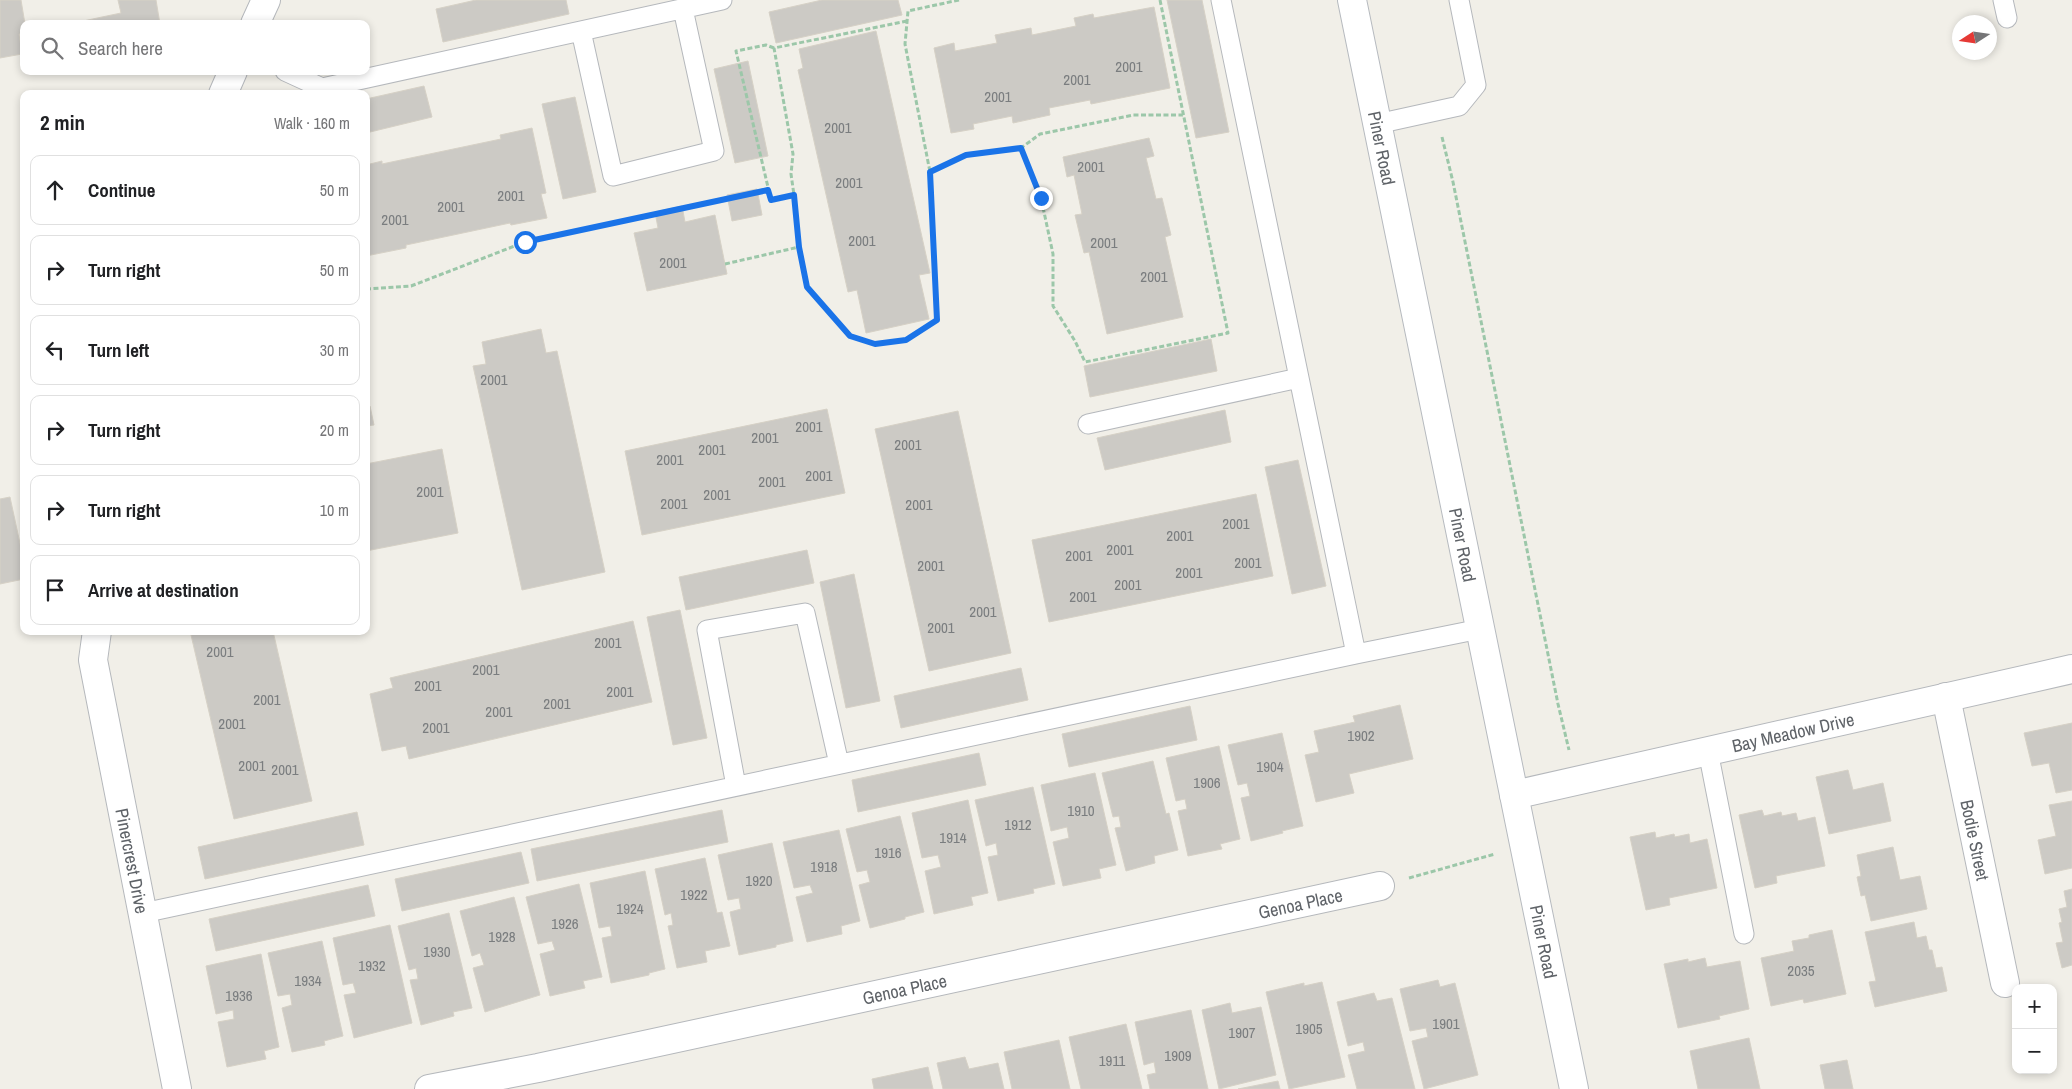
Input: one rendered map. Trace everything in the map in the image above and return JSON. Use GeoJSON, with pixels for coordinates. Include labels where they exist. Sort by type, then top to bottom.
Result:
{"type":"FeatureCollection","features":[{"type":"Feature","properties":{"kind":"street"},"geometry":{"type":"LineString","coordinates":[[257,20],[266,0]]}},
{"type":"Feature","properties":{"kind":"street","name":"Piner Road"},"geometry":{"type":"LineString","coordinates":[[1352,0],[1574,1089]]}},
{"type":"Feature","properties":{"kind":"street"},"geometry":{"type":"LineString","coordinates":[[225,90],[231,75]]}},
{"type":"Feature","properties":{"kind":"street","name":"Pinercrest Drive"},"geometry":{"type":"LineString","coordinates":[[96,635],[93,660],[177,1089]]}},
{"type":"Feature","properties":{"kind":"street","name":"Bay Meadow Drive"},"geometry":{"type":"LineString","coordinates":[[1514,795],[2072,669]]}},
{"type":"Feature","properties":{"kind":"street","name":"Bodie Street"},"geometry":{"type":"LineString","coordinates":[[1946,697],[2005,983]]}},
{"type":"Feature","properties":{"kind":"street","name":"Genoa Place"},"geometry":{"type":"LineString","coordinates":[[429,1089],[540,1079],[1380,886]]}},
{"type":"Feature","properties":{"kind":"lane"},"geometry":{"type":"LineString","coordinates":[[294,75],[322,88],[722,0]]}},
{"type":"Feature","properties":{"kind":"lane"},"geometry":{"type":"LineString","coordinates":[[1221,0],[1356,654]]}},
{"type":"Feature","properties":{"kind":"lane"},"geometry":{"type":"LineString","coordinates":[[1377,124],[1459,106],[1476,85],[1459,0]]}},
{"type":"Feature","properties":{"kind":"lane"},"geometry":{"type":"LineString","coordinates":[[581,31],[613,176],[714,151],[683,8]]}},
{"type":"Feature","properties":{"kind":"lane"},"geometry":{"type":"LineString","coordinates":[[1088,424],[1299,378]]}},
{"type":"Feature","properties":{"kind":"lane"},"geometry":{"type":"LineString","coordinates":[[736,786],[707,630],[805,613],[839,764]]}},
{"type":"Feature","properties":{"kind":"lane"},"geometry":{"type":"LineString","coordinates":[[143,913],[1480,629]]}},
{"type":"Feature","properties":{"kind":"lane"},"geometry":{"type":"LineString","coordinates":[[1708,751],[1744,934]]}},
{"type":"Feature","properties":{"kind":"path"},"geometry":{"type":"LineString","coordinates":[[774,48],[793,154],[791,174],[799,247],[807,287],[850,336],[875,344],[906,340],[937,320],[930,172],[905,44],[908,11],[959,0]]}},
{"type":"Feature","properties":{"kind":"path"},"geometry":{"type":"LineString","coordinates":[[1021,148],[1041,198],[1051,244],[1053,254],[1053,306],[1076,341],[1085,362],[1228,333],[1160,0]]}},
{"type":"Feature","properties":{"kind":"path"},"geometry":{"type":"LineString","coordinates":[[794,195],[771,200],[736,51],[766,45],[774,48],[907,21]]}},
{"type":"Feature","properties":{"kind":"path"},"geometry":{"type":"LineString","coordinates":[[1438,110],[1440,133],[1453,182],[1569,751]]}},
{"type":"Feature","properties":{"kind":"path"},"geometry":{"type":"LineString","coordinates":[[930,172],[966,155],[1021,148],[1040,134],[1133,115],[1183,115]]}},
{"type":"Feature","properties":{"kind":"path"},"geometry":{"type":"LineString","coordinates":[[370,289],[411,286],[525,242],[768,190]]}},
{"type":"Feature","properties":{"kind":"path"},"geometry":{"type":"LineString","coordinates":[[725,264],[799,247]]}},
{"type":"Feature","properties":{"kind":"path"},"geometry":{"type":"LineString","coordinates":[[1380,886],[1524,846]]}},
{"type":"Feature","properties":{"kind":"building"},"geometry":{"type":"Polygon","coordinates":[[[0,0],[21,0],[24,20],[20,20],[20,54],[0,58],[0,0]]]}},
{"type":"Feature","properties":{"kind":"building"},"geometry":{"type":"Polygon","coordinates":[[[118,0],[156,0],[159,20],[88,20],[121,13],[118,0]]]}},
{"type":"Feature","properties":{"kind":"building"},"geometry":{"type":"Polygon","coordinates":[[[476,0],[566,0],[569,14],[443,42],[436,9],[476,0]]]}},
{"type":"Feature","properties":{"kind":"building"},"geometry":{"type":"Polygon","coordinates":[[[822,0],[898,0],[902,15],[776,43],[769,12],[822,0]]]}},
{"type":"Feature","properties":{"kind":"building"},"geometry":{"type":"Polygon","coordinates":[[[1167,0],[1202,0],[1229,132],[1196,138],[1167,0]]]}},
{"type":"Feature","properties":{"kind":"building"},"geometry":{"type":"Polygon","coordinates":[[[1154,7],[1170,88],[1091,104],[1090,100],[1049,108],[1050,115],[1013,123],[1012,116],[973,124],[974,129],[951,133],[934,48],[954,43],[955,51],[997,43],[995,35],[1031,28],[1032,35],[1076,26],[1074,18],[1093,14],[1094,18],[1154,7]]]}},
{"type":"Feature","properties":{"kind":"building"},"geometry":{"type":"Polygon","coordinates":[[[876,31],[930,273],[919,275],[929,319],[866,333],[857,290],[848,292],[798,70],[803,68],[799,49],[876,31]]]}},
{"type":"Feature","properties":{"kind":"building"},"geometry":{"type":"Polygon","coordinates":[[[748,61],[768,156],[735,163],[714,69],[748,61]]]}},
{"type":"Feature","properties":{"kind":"building"},"geometry":{"type":"Polygon","coordinates":[[[424,86],[432,117],[370,132],[370,98],[424,86]]]}},
{"type":"Feature","properties":{"kind":"building"},"geometry":{"type":"Polygon","coordinates":[[[575,97],[596,192],[563,199],[542,104],[575,97]]]}},
{"type":"Feature","properties":{"kind":"building"},"geometry":{"type":"Polygon","coordinates":[[[532,128],[546,193],[541,194],[547,218],[511,225],[510,223],[406,245],[406,248],[370,255],[370,164],[382,161],[382,164],[501,139],[500,135],[532,128]]]}},
{"type":"Feature","properties":{"kind":"building"},"geometry":{"type":"Polygon","coordinates":[[[1149,138],[1154,156],[1146,158],[1156,199],[1162,198],[1171,235],[1165,237],[1183,317],[1107,334],[1089,252],[1084,253],[1075,215],[1082,214],[1074,175],[1067,177],[1063,157],[1149,138]]]}},
{"type":"Feature","properties":{"kind":"building"},"geometry":{"type":"Polygon","coordinates":[[[757,189],[762,215],[732,221],[727,195],[757,189]]]}},
{"type":"Feature","properties":{"kind":"building"},"geometry":{"type":"Polygon","coordinates":[[[682,206],[685,222],[715,215],[727,274],[647,291],[634,233],[658,228],[655,212],[682,206]]]}},
{"type":"Feature","properties":{"kind":"building"},"geometry":{"type":"Polygon","coordinates":[[[541,329],[546,353],[557,351],[605,572],[522,590],[473,366],[486,364],[482,342],[541,329]]]}},
{"type":"Feature","properties":{"kind":"building"},"geometry":{"type":"Polygon","coordinates":[[[1211,339],[1217,371],[1090,397],[1084,366],[1211,339]]]}},
{"type":"Feature","properties":{"kind":"building"},"geometry":{"type":"Polygon","coordinates":[[[370,406],[374,425],[370,426],[370,406]]]}},
{"type":"Feature","properties":{"kind":"building"},"geometry":{"type":"Polygon","coordinates":[[[827,409],[845,493],[642,535],[625,451],[827,409]]]}},
{"type":"Feature","properties":{"kind":"building"},"geometry":{"type":"Polygon","coordinates":[[[1225,410],[1231,442],[1105,470],[1097,438],[1225,410]]]}},
{"type":"Feature","properties":{"kind":"building"},"geometry":{"type":"Polygon","coordinates":[[[958,411],[1011,653],[929,671],[875,429],[958,411]]]}},
{"type":"Feature","properties":{"kind":"building"},"geometry":{"type":"Polygon","coordinates":[[[442,449],[458,533],[370,550],[370,463],[442,449]]]}},
{"type":"Feature","properties":{"kind":"building"},"geometry":{"type":"Polygon","coordinates":[[[1298,460],[1326,586],[1292,594],[1265,467],[1298,460]]]}},
{"type":"Feature","properties":{"kind":"building"},"geometry":{"type":"Polygon","coordinates":[[[1256,494],[1273,576],[1049,622],[1032,540],[1256,494]]]}},
{"type":"Feature","properties":{"kind":"building"},"geometry":{"type":"Polygon","coordinates":[[[10,497],[20,543],[20,580],[0,584],[0,499],[10,497]]]}},
{"type":"Feature","properties":{"kind":"building"},"geometry":{"type":"Polygon","coordinates":[[[807,550],[814,583],[686,610],[679,577],[807,550]]]}},
{"type":"Feature","properties":{"kind":"building"},"geometry":{"type":"Polygon","coordinates":[[[854,574],[880,701],[846,708],[820,582],[854,574]]]}},
{"type":"Feature","properties":{"kind":"building"},"geometry":{"type":"Polygon","coordinates":[[[680,610],[707,738],[673,745],[647,617],[680,610]]]}},
{"type":"Feature","properties":{"kind":"building"},"geometry":{"type":"Polygon","coordinates":[[[633,621],[652,702],[409,759],[406,746],[382,751],[370,694],[393,688],[390,678],[633,621]]]}},
{"type":"Feature","properties":{"kind":"building"},"geometry":{"type":"Polygon","coordinates":[[[191,635],[274,635],[312,801],[234,819],[191,635]]]}},
{"type":"Feature","properties":{"kind":"building"},"geometry":{"type":"Polygon","coordinates":[[[1021,668],[1028,700],[901,728],[894,696],[1021,668]]]}},
{"type":"Feature","properties":{"kind":"building"},"geometry":{"type":"Polygon","coordinates":[[[1400,705],[1413,759],[1349,774],[1354,793],[1316,802],[1305,755],[1319,752],[1314,731],[1355,722],[1353,716],[1400,705]]]}},
{"type":"Feature","properties":{"kind":"building"},"geometry":{"type":"Polygon","coordinates":[[[1190,706],[1197,740],[1069,767],[1062,734],[1190,706]]]}},
{"type":"Feature","properties":{"kind":"building"},"geometry":{"type":"Polygon","coordinates":[[[2072,723],[2072,790],[2056,793],[2049,763],[2032,766],[2024,733],[2072,723]]]}},
{"type":"Feature","properties":{"kind":"building"},"geometry":{"type":"Polygon","coordinates":[[[1282,733],[1303,826],[1251,841],[1241,798],[1250,796],[1247,783],[1238,785],[1228,745],[1282,733]]]}},
{"type":"Feature","properties":{"kind":"building"},"geometry":{"type":"Polygon","coordinates":[[[1219,746],[1240,839],[1220,844],[1222,849],[1188,856],[1178,811],[1187,809],[1185,799],[1176,801],[1166,758],[1219,746]]]}},
{"type":"Feature","properties":{"kind":"building"},"geometry":{"type":"Polygon","coordinates":[[[979,753],[986,785],[858,812],[852,780],[979,753]]]}},
{"type":"Feature","properties":{"kind":"building"},"geometry":{"type":"Polygon","coordinates":[[[1153,761],[1166,814],[1169,813],[1178,850],[1154,856],[1155,863],[1126,871],[1115,828],[1121,827],[1119,816],[1113,817],[1102,773],[1153,761]]]}},
{"type":"Feature","properties":{"kind":"building"},"geometry":{"type":"Polygon","coordinates":[[[1848,770],[1853,790],[1883,783],[1891,821],[1829,834],[1816,777],[1848,770]]]}},
{"type":"Feature","properties":{"kind":"building"},"geometry":{"type":"Polygon","coordinates":[[[1095,773],[1116,865],[1099,869],[1101,878],[1063,886],[1053,842],[1069,838],[1067,827],[1051,831],[1041,785],[1095,773]]]}},
{"type":"Feature","properties":{"kind":"building"},"geometry":{"type":"Polygon","coordinates":[[[1033,787],[1055,884],[1033,889],[1034,893],[998,901],[988,857],[998,855],[996,843],[986,846],[975,800],[1033,787]]]}},
{"type":"Feature","properties":{"kind":"building"},"geometry":{"type":"Polygon","coordinates":[[[968,800],[988,893],[971,897],[973,905],[934,914],[925,871],[941,867],[938,855],[922,858],[912,813],[968,800]]]}},
{"type":"Feature","properties":{"kind":"building"},"geometry":{"type":"Polygon","coordinates":[[[2072,801],[2072,868],[2045,874],[2038,840],[2056,836],[2049,805],[2072,801]]]}},
{"type":"Feature","properties":{"kind":"building"},"geometry":{"type":"Polygon","coordinates":[[[722,810],[728,842],[537,881],[531,849],[722,810]]]}},
{"type":"Feature","properties":{"kind":"building"},"geometry":{"type":"Polygon","coordinates":[[[1762,810],[1764,816],[1781,812],[1782,816],[1796,813],[1798,821],[1815,817],[1825,866],[1776,876],[1777,883],[1755,888],[1739,815],[1762,810]]]}},
{"type":"Feature","properties":{"kind":"building"},"geometry":{"type":"Polygon","coordinates":[[[357,812],[364,845],[205,879],[198,847],[357,812]]]}},
{"type":"Feature","properties":{"kind":"building"},"geometry":{"type":"Polygon","coordinates":[[[900,816],[924,912],[870,928],[859,885],[870,882],[867,870],[857,872],[846,829],[900,816]]]}},
{"type":"Feature","properties":{"kind":"building"},"geometry":{"type":"Polygon","coordinates":[[[839,830],[860,921],[841,926],[842,934],[807,942],[796,897],[813,893],[810,885],[794,888],[783,842],[839,830]]]}},
{"type":"Feature","properties":{"kind":"building"},"geometry":{"type":"Polygon","coordinates":[[[1655,832],[1656,838],[1674,834],[1675,837],[1689,834],[1690,843],[1707,839],[1717,888],[1669,898],[1670,905],[1646,910],[1630,837],[1655,832]]]}},
{"type":"Feature","properties":{"kind":"building"},"geometry":{"type":"Polygon","coordinates":[[[772,843],[793,941],[776,945],[776,947],[739,955],[730,912],[741,909],[739,898],[728,900],[718,855],[772,843]]]}},
{"type":"Feature","properties":{"kind":"building"},"geometry":{"type":"Polygon","coordinates":[[[1893,847],[1900,880],[1920,876],[1927,909],[1871,921],[1865,895],[1861,896],[1857,877],[1861,876],[1857,855],[1893,847]]]}},
{"type":"Feature","properties":{"kind":"building"},"geometry":{"type":"Polygon","coordinates":[[[521,852],[529,883],[402,911],[395,879],[521,852]]]}},
{"type":"Feature","properties":{"kind":"building"},"geometry":{"type":"Polygon","coordinates":[[[705,858],[717,913],[722,912],[730,946],[705,951],[707,962],[677,968],[668,926],[673,925],[671,913],[665,915],[655,869],[705,858]]]}},
{"type":"Feature","properties":{"kind":"building"},"geometry":{"type":"Polygon","coordinates":[[[645,871],[665,969],[649,973],[649,975],[611,983],[602,938],[612,936],[610,926],[599,928],[590,883],[645,871]]]}},
{"type":"Feature","properties":{"kind":"building"},"geometry":{"type":"Polygon","coordinates":[[[579,884],[602,977],[583,981],[585,988],[550,996],[540,954],[555,950],[552,941],[538,944],[526,897],[579,884]]]}},
{"type":"Feature","properties":{"kind":"building"},"geometry":{"type":"Polygon","coordinates":[[[368,885],[375,916],[216,951],[209,919],[368,885]]]}},
{"type":"Feature","properties":{"kind":"building"},"geometry":{"type":"Polygon","coordinates":[[[2072,889],[2072,965],[2062,968],[2056,943],[2063,942],[2059,923],[2062,922],[2059,909],[2067,907],[2064,891],[2072,889]]]}},
{"type":"Feature","properties":{"kind":"building"},"geometry":{"type":"Polygon","coordinates":[[[514,897],[540,995],[485,1012],[473,968],[484,965],[480,953],[472,956],[460,911],[514,897]]]}},
{"type":"Feature","properties":{"kind":"building"},"geometry":{"type":"Polygon","coordinates":[[[449,913],[472,1008],[453,1012],[454,1016],[421,1025],[410,980],[418,979],[416,968],[409,970],[398,926],[449,913]]]}},
{"type":"Feature","properties":{"kind":"building"},"geometry":{"type":"Polygon","coordinates":[[[1914,922],[1917,938],[1926,936],[1929,950],[1932,950],[1936,968],[1942,967],[1947,991],[1875,1007],[1869,982],[1876,981],[1865,932],[1914,922]]]}},
{"type":"Feature","properties":{"kind":"building"},"geometry":{"type":"Polygon","coordinates":[[[390,925],[412,1023],[354,1038],[344,995],[356,993],[353,983],[343,985],[333,938],[390,925]]]}},
{"type":"Feature","properties":{"kind":"building"},"geometry":{"type":"Polygon","coordinates":[[[1832,930],[1846,994],[1804,1003],[1803,999],[1771,1006],[1761,958],[1794,951],[1792,941],[1809,938],[1809,935],[1832,930]]]}},
{"type":"Feature","properties":{"kind":"building"},"geometry":{"type":"Polygon","coordinates":[[[322,941],[343,1036],[324,1041],[325,1045],[292,1052],[282,1008],[292,1005],[290,994],[278,996],[268,953],[322,941]]]}},
{"type":"Feature","properties":{"kind":"building"},"geometry":{"type":"Polygon","coordinates":[[[261,954],[279,1047],[264,1051],[266,1059],[227,1067],[218,1022],[234,1019],[233,1010],[216,1014],[206,966],[261,954]]]}},
{"type":"Feature","properties":{"kind":"building"},"geometry":{"type":"Polygon","coordinates":[[[1705,958],[1707,967],[1740,961],[1749,1009],[1719,1016],[1720,1019],[1678,1028],[1664,964],[1705,958]]]}},
{"type":"Feature","properties":{"kind":"building"},"geometry":{"type":"Polygon","coordinates":[[[1438,980],[1440,987],[1455,983],[1478,1075],[1424,1089],[1412,1041],[1428,1037],[1426,1028],[1410,1031],[1400,989],[1438,980]]]}},
{"type":"Feature","properties":{"kind":"building"},"geometry":{"type":"Polygon","coordinates":[[[1322,982],[1345,1077],[1289,1089],[1266,992],[1304,983],[1304,986],[1322,982]]]}},
{"type":"Feature","properties":{"kind":"building"},"geometry":{"type":"Polygon","coordinates":[[[1374,993],[1377,1001],[1392,998],[1415,1089],[1357,1089],[1348,1055],[1365,1051],[1363,1042],[1348,1046],[1337,1002],[1374,993]]]}},
{"type":"Feature","properties":{"kind":"building"},"geometry":{"type":"Polygon","coordinates":[[[1230,1003],[1232,1013],[1261,1007],[1276,1075],[1219,1089],[1202,1010],[1230,1003]]]}},
{"type":"Feature","properties":{"kind":"building"},"geometry":{"type":"Polygon","coordinates":[[[1191,1010],[1208,1089],[1150,1089],[1147,1075],[1156,1073],[1154,1062],[1144,1065],[1135,1022],[1191,1010]]]}},
{"type":"Feature","properties":{"kind":"building"},"geometry":{"type":"Polygon","coordinates":[[[1126,1024],[1142,1089],[1081,1089],[1069,1037],[1126,1024]]]}},
{"type":"Feature","properties":{"kind":"building"},"geometry":{"type":"Polygon","coordinates":[[[1749,1038],[1760,1089],[1698,1089],[1690,1051],[1749,1038]]]}},
{"type":"Feature","properties":{"kind":"building"},"geometry":{"type":"Polygon","coordinates":[[[1059,1040],[1070,1089],[1012,1089],[1004,1052],[1059,1040]]]}},
{"type":"Feature","properties":{"kind":"building"},"geometry":{"type":"Polygon","coordinates":[[[965,1057],[969,1069],[998,1063],[1004,1089],[943,1089],[937,1063],[965,1057]]]}},
{"type":"Feature","properties":{"kind":"building"},"geometry":{"type":"Polygon","coordinates":[[[1847,1060],[1853,1089],[1825,1089],[1820,1065],[1847,1060]]]}},
{"type":"Feature","properties":{"kind":"building"},"geometry":{"type":"Polygon","coordinates":[[[928,1067],[933,1089],[874,1089],[872,1079],[928,1067]]]}},
{"type":"Feature","properties":{"kind":"building"},"geometry":{"type":"Polygon","coordinates":[[[1278,1081],[1280,1089],[1238,1089],[1278,1081]]]}},
{"type":"Feature","properties":{"kind":"route"},"geometry":{"type":"LineString","coordinates":[[525,242],[768,190],[771,200],[794,195],[799,247],[807,287],[850,336],[875,344],[906,340],[937,320],[932,252],[930,172],[966,155],[1021,148],[1041,198]]}}]}
